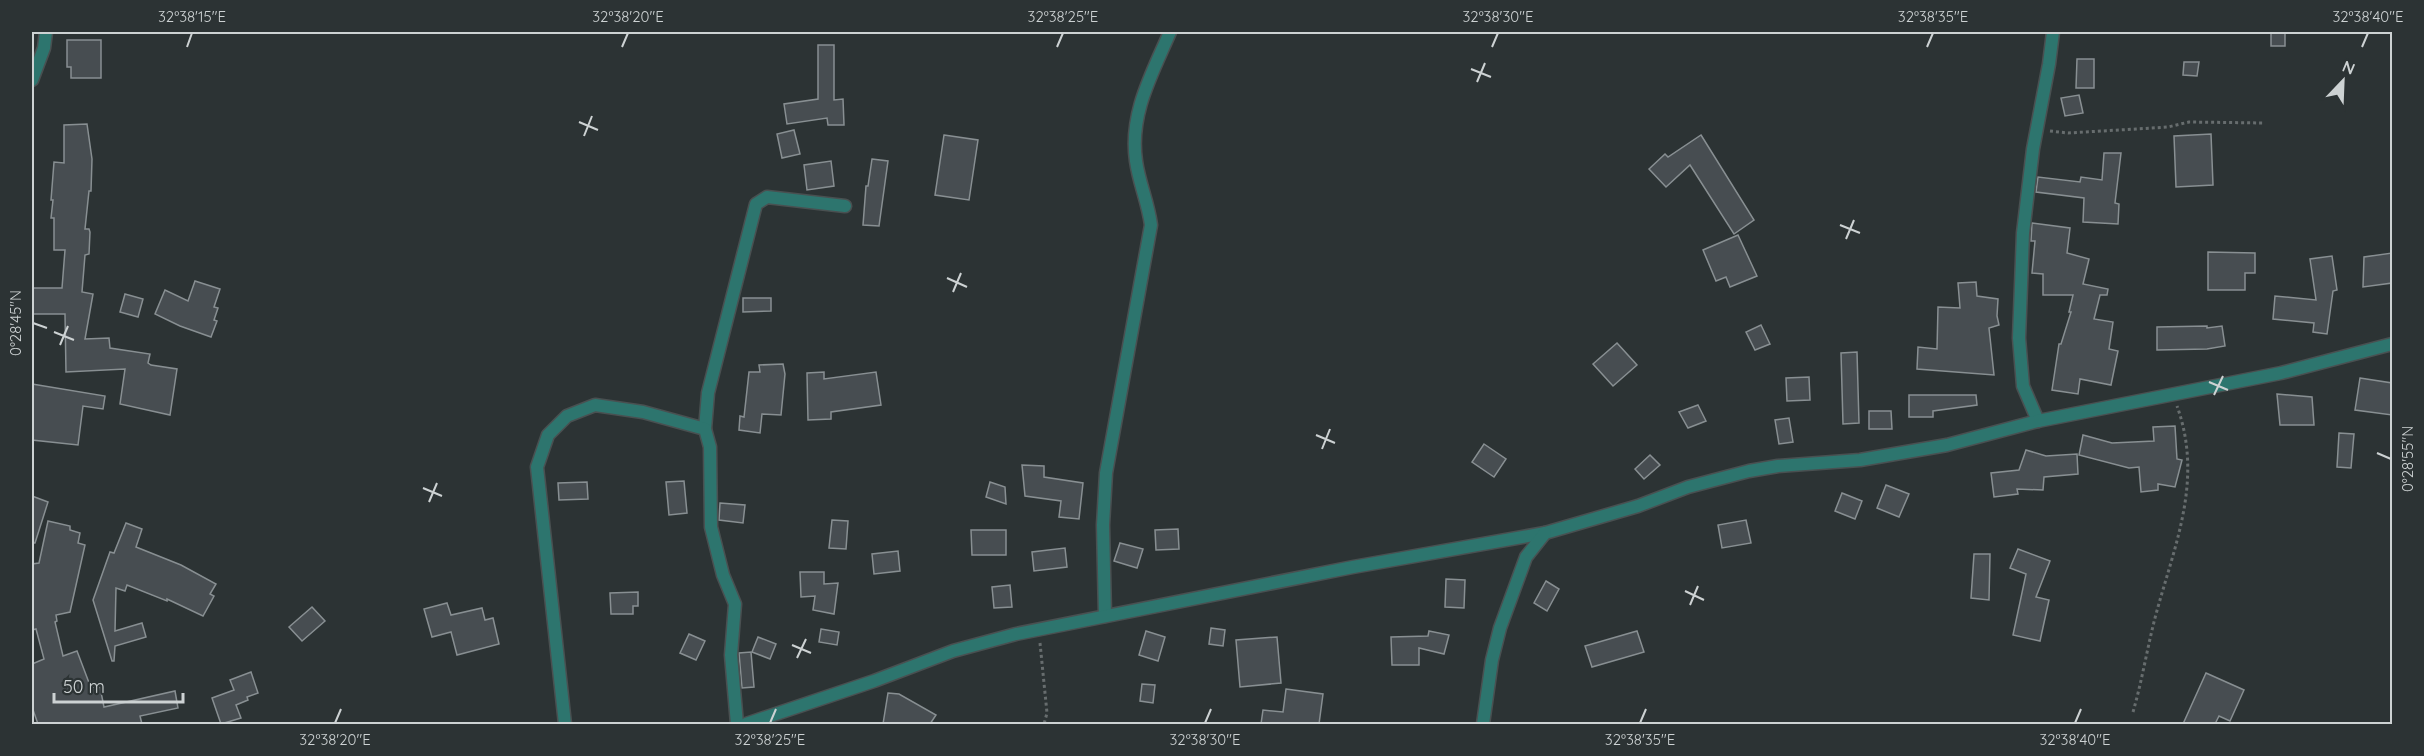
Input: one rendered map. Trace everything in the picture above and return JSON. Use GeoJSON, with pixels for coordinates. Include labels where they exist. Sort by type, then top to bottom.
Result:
{"type":"FeatureCollection","features":[{"type":"Feature","properties":{"kind":"street"},"geometry":{"type":"LineString","coordinates":[[32,80],[44,48],[46,32]]}},
{"type":"Feature","properties":{"kind":"street"},"geometry":{"type":"LineString","coordinates":[[1105,616],[1103,525],[1106,473],[1151,225],[1148,204],[1139,183],[1133,139],[1142,97],[1170,32]]}},
{"type":"Feature","properties":{"kind":"street"},"geometry":{"type":"LineString","coordinates":[[2038,421],[2023,386],[2019,338],[2023,233],[2053,32]]}},
{"type":"Feature","properties":{"kind":"street"},"geometry":{"type":"LineString","coordinates":[[737,724],[731,655],[735,604],[723,575],[711,527],[710,447],[705,429],[708,393],[756,204],[767,197],[845,206]]}},
{"type":"Feature","properties":{"kind":"street"},"geometry":{"type":"LineString","coordinates":[[746,724],[874,681],[953,651],[1038,630],[1353,567],[1545,533],[1638,506],[1688,487],[1749,471],[1778,466],[1860,460],[1936,447],[2038,421],[2281,373],[2392,344]]}},
{"type":"Feature","properties":{"kind":"street"},"geometry":{"type":"LineString","coordinates":[[565,724],[537,467],[548,435],[567,416],[595,405],[643,412],[705,429]]}},
{"type":"Feature","properties":{"kind":"street"},"geometry":{"type":"LineString","coordinates":[[1483,724],[1492,660],[1500,628],[1526,557],[1545,533]]}},
{"type":"Feature","properties":{"kind":"path"},"geometry":{"type":"LineString","coordinates":[[2037,129],[2068,133],[2168,127],[2189,122],[2265,123]]}},
{"type":"Feature","properties":{"kind":"path"},"geometry":{"type":"LineString","coordinates":[[2133,712],[2155,618],[2179,538],[2188,495],[2187,452],[2183,422],[2173,396]]}},
{"type":"Feature","properties":{"kind":"path"},"geometry":{"type":"LineString","coordinates":[[1038,630],[1047,713],[1044,724]]}},
{"type":"Feature","properties":{"kind":"building"},"geometry":{"type":"Polygon","coordinates":[[[2271,32],[2285,32],[2285,46],[2271,46],[2271,32]]]}},
{"type":"Feature","properties":{"kind":"building"},"geometry":{"type":"Polygon","coordinates":[[[67,40],[101,40],[101,78],[71,78],[71,67],[67,67],[67,40]]]}},
{"type":"Feature","properties":{"kind":"building"},"geometry":{"type":"Polygon","coordinates":[[[818,45],[834,45],[834,100],[843,99],[844,125],[828,125],[827,118],[787,124],[784,104],[818,99],[818,45]]]}},
{"type":"Feature","properties":{"kind":"building"},"geometry":{"type":"Polygon","coordinates":[[[2077,59],[2094,59],[2094,88],[2076,88],[2077,59]]]}},
{"type":"Feature","properties":{"kind":"building"},"geometry":{"type":"Polygon","coordinates":[[[2184,62],[2199,62],[2197,76],[2183,75],[2184,62]]]}},
{"type":"Feature","properties":{"kind":"building"},"geometry":{"type":"Polygon","coordinates":[[[2079,95],[2083,113],[2065,116],[2061,98],[2079,95]]]}},
{"type":"Feature","properties":{"kind":"building"},"geometry":{"type":"Polygon","coordinates":[[[87,124],[92,159],[91,191],[89,191],[85,229],[89,229],[90,232],[89,254],[85,255],[82,292],[93,294],[85,339],[109,338],[110,348],[150,354],[148,363],[151,365],[177,369],[170,415],[120,404],[125,369],[66,372],[65,314],[32,314],[32,288],[62,288],[65,250],[54,250],[54,218],[51,218],[53,200],[51,200],[54,162],[64,163],[64,125],[87,124]]]}},
{"type":"Feature","properties":{"kind":"building"},"geometry":{"type":"Polygon","coordinates":[[[794,130],[800,154],[782,158],[777,134],[794,130]]]}},
{"type":"Feature","properties":{"kind":"building"},"geometry":{"type":"Polygon","coordinates":[[[2211,134],[2213,185],[2176,187],[2174,136],[2211,134]]]}},
{"type":"Feature","properties":{"kind":"building"},"geometry":{"type":"Polygon","coordinates":[[[944,135],[978,140],[969,200],[935,195],[944,135]]]}},
{"type":"Feature","properties":{"kind":"building"},"geometry":{"type":"Polygon","coordinates":[[[1701,135],[1754,220],[1734,234],[1690,165],[1666,187],[1649,169],[1665,154],[1668,157],[1701,135]]]}},
{"type":"Feature","properties":{"kind":"building"},"geometry":{"type":"Polygon","coordinates":[[[2104,153],[2121,153],[2115,203],[2119,204],[2118,224],[2083,222],[2084,198],[2036,192],[2038,177],[2080,182],[2081,177],[2102,180],[2104,153]]]}},
{"type":"Feature","properties":{"kind":"building"},"geometry":{"type":"Polygon","coordinates":[[[872,159],[888,161],[879,226],[863,225],[866,186],[868,186],[872,159]]]}},
{"type":"Feature","properties":{"kind":"building"},"geometry":{"type":"Polygon","coordinates":[[[831,161],[834,186],[807,190],[804,165],[831,161]]]}},
{"type":"Feature","properties":{"kind":"building"},"geometry":{"type":"Polygon","coordinates":[[[2032,223],[2070,228],[2067,253],[2089,259],[2083,284],[2108,289],[2107,295],[2100,295],[2094,319],[2113,322],[2109,349],[2118,351],[2111,385],[2080,379],[2078,394],[2052,390],[2059,344],[2061,344],[2071,312],[2069,312],[2073,295],[2043,295],[2043,274],[2032,273],[2035,241],[2031,241],[2032,223]]]}},
{"type":"Feature","properties":{"kind":"building"},"geometry":{"type":"Polygon","coordinates":[[[1738,235],[1757,276],[1730,287],[1726,277],[1716,281],[1703,250],[1738,235]]]}},
{"type":"Feature","properties":{"kind":"building"},"geometry":{"type":"Polygon","coordinates":[[[2208,252],[2255,253],[2255,273],[2245,273],[2245,290],[2208,290],[2208,252]]]}},
{"type":"Feature","properties":{"kind":"building"},"geometry":{"type":"Polygon","coordinates":[[[2392,253],[2392,283],[2363,287],[2364,257],[2392,253]]]}},
{"type":"Feature","properties":{"kind":"building"},"geometry":{"type":"Polygon","coordinates":[[[2332,256],[2337,290],[2333,291],[2327,334],[2313,332],[2314,323],[2273,319],[2275,296],[2316,300],[2310,259],[2332,256]]]}},
{"type":"Feature","properties":{"kind":"building"},"geometry":{"type":"Polygon","coordinates":[[[195,281],[220,289],[214,307],[218,308],[214,320],[217,321],[211,337],[155,314],[165,290],[188,301],[195,281]]]}},
{"type":"Feature","properties":{"kind":"building"},"geometry":{"type":"Polygon","coordinates":[[[1976,282],[1977,296],[1998,299],[1999,325],[1989,328],[1994,375],[1917,369],[1918,347],[1937,349],[1938,307],[1960,308],[1958,283],[1976,282]]]}},
{"type":"Feature","properties":{"kind":"building"},"geometry":{"type":"Polygon","coordinates":[[[125,294],[143,299],[138,317],[120,312],[125,294]]]}},
{"type":"Feature","properties":{"kind":"building"},"geometry":{"type":"Polygon","coordinates":[[[743,298],[771,298],[771,311],[743,312],[743,298]]]}},
{"type":"Feature","properties":{"kind":"building"},"geometry":{"type":"Polygon","coordinates":[[[1761,325],[1770,344],[1755,350],[1746,332],[1761,325]]]}},
{"type":"Feature","properties":{"kind":"building"},"geometry":{"type":"Polygon","coordinates":[[[2207,326],[2207,328],[2222,326],[2225,346],[2207,349],[2157,350],[2157,327],[2207,326]]]}},
{"type":"Feature","properties":{"kind":"building"},"geometry":{"type":"Polygon","coordinates":[[[1617,343],[1637,365],[1613,386],[1593,364],[1617,343]]]}},
{"type":"Feature","properties":{"kind":"building"},"geometry":{"type":"Polygon","coordinates":[[[1857,352],[1859,423],[1843,424],[1841,353],[1857,352]]]}},
{"type":"Feature","properties":{"kind":"building"},"geometry":{"type":"Polygon","coordinates":[[[783,364],[785,374],[781,415],[762,414],[760,433],[739,430],[740,416],[744,417],[749,372],[760,372],[759,365],[783,364]]]}},
{"type":"Feature","properties":{"kind":"building"},"geometry":{"type":"Polygon","coordinates":[[[824,372],[824,379],[876,372],[881,405],[831,412],[831,419],[808,420],[807,373],[824,372]]]}},
{"type":"Feature","properties":{"kind":"building"},"geometry":{"type":"Polygon","coordinates":[[[1809,377],[1810,400],[1787,401],[1786,378],[1809,377]]]}},
{"type":"Feature","properties":{"kind":"building"},"geometry":{"type":"Polygon","coordinates":[[[2360,378],[2392,383],[2392,415],[2355,410],[2360,378]]]}},
{"type":"Feature","properties":{"kind":"building"},"geometry":{"type":"Polygon","coordinates":[[[32,384],[105,396],[103,409],[83,406],[78,445],[32,440],[32,384]]]}},
{"type":"Feature","properties":{"kind":"building"},"geometry":{"type":"Polygon","coordinates":[[[2277,394],[2312,397],[2314,425],[2280,425],[2277,394]]]}},
{"type":"Feature","properties":{"kind":"building"},"geometry":{"type":"Polygon","coordinates":[[[1909,395],[1976,395],[1977,405],[1933,411],[1933,417],[1909,417],[1909,395]]]}},
{"type":"Feature","properties":{"kind":"building"},"geometry":{"type":"Polygon","coordinates":[[[1698,405],[1706,421],[1688,428],[1679,412],[1698,405]]]}},
{"type":"Feature","properties":{"kind":"building"},"geometry":{"type":"Polygon","coordinates":[[[1869,411],[1891,411],[1892,429],[1869,429],[1869,411]]]}},
{"type":"Feature","properties":{"kind":"building"},"geometry":{"type":"Polygon","coordinates":[[[1789,418],[1793,442],[1779,444],[1775,420],[1789,418]]]}},
{"type":"Feature","properties":{"kind":"building"},"geometry":{"type":"Polygon","coordinates":[[[2175,426],[2177,459],[2182,460],[2175,487],[2158,484],[2158,490],[2141,492],[2139,467],[2129,468],[2079,455],[2083,435],[2112,443],[2154,441],[2153,427],[2175,426]]]}},
{"type":"Feature","properties":{"kind":"building"},"geometry":{"type":"Polygon","coordinates":[[[2339,433],[2354,434],[2351,468],[2337,467],[2339,433]]]}},
{"type":"Feature","properties":{"kind":"building"},"geometry":{"type":"Polygon","coordinates":[[[1484,444],[1506,459],[1494,477],[1472,462],[1484,444]]]}},
{"type":"Feature","properties":{"kind":"building"},"geometry":{"type":"Polygon","coordinates":[[[2026,450],[2046,456],[2077,454],[2078,474],[2044,477],[2043,490],[2017,489],[2018,494],[1994,497],[1991,473],[2019,470],[2026,450]]]}},
{"type":"Feature","properties":{"kind":"building"},"geometry":{"type":"Polygon","coordinates":[[[1650,455],[1660,465],[1644,479],[1635,469],[1650,455]]]}},
{"type":"Feature","properties":{"kind":"building"},"geometry":{"type":"Polygon","coordinates":[[[1022,465],[1044,466],[1044,477],[1083,483],[1079,519],[1059,517],[1061,501],[1025,496],[1022,465]]]}},
{"type":"Feature","properties":{"kind":"building"},"geometry":{"type":"Polygon","coordinates":[[[684,481],[687,513],[669,515],[666,482],[684,481]]]}},
{"type":"Feature","properties":{"kind":"building"},"geometry":{"type":"Polygon","coordinates":[[[587,482],[588,499],[559,500],[558,483],[587,482]]]}},
{"type":"Feature","properties":{"kind":"building"},"geometry":{"type":"Polygon","coordinates":[[[990,482],[1005,487],[1006,504],[986,497],[990,482]]]}},
{"type":"Feature","properties":{"kind":"building"},"geometry":{"type":"Polygon","coordinates":[[[1886,485],[1909,494],[1899,517],[1877,508],[1886,485]]]}},
{"type":"Feature","properties":{"kind":"building"},"geometry":{"type":"Polygon","coordinates":[[[1842,493],[1862,501],[1855,519],[1835,511],[1842,493]]]}},
{"type":"Feature","properties":{"kind":"building"},"geometry":{"type":"Polygon","coordinates":[[[32,496],[48,502],[35,543],[32,543],[32,496]]]}},
{"type":"Feature","properties":{"kind":"building"},"geometry":{"type":"Polygon","coordinates":[[[720,503],[745,505],[743,523],[719,520],[720,503]]]}},
{"type":"Feature","properties":{"kind":"building"},"geometry":{"type":"Polygon","coordinates":[[[832,520],[848,521],[846,549],[829,548],[832,520]]]}},
{"type":"Feature","properties":{"kind":"building"},"geometry":{"type":"Polygon","coordinates":[[[1746,520],[1751,543],[1722,548],[1718,525],[1746,520]]]}},
{"type":"Feature","properties":{"kind":"building"},"geometry":{"type":"Polygon","coordinates":[[[48,521],[70,526],[70,530],[80,533],[78,543],[85,545],[70,612],[56,615],[57,621],[55,622],[63,656],[77,651],[91,688],[100,687],[104,707],[175,691],[178,708],[140,716],[142,724],[38,724],[32,707],[32,664],[44,659],[36,629],[32,630],[32,564],[39,563],[48,521]]]}},
{"type":"Feature","properties":{"kind":"building"},"geometry":{"type":"Polygon","coordinates":[[[126,523],[142,529],[136,547],[181,565],[216,584],[210,594],[214,596],[203,616],[167,599],[167,601],[127,585],[125,591],[116,588],[115,631],[142,623],[146,637],[115,646],[114,661],[112,661],[93,600],[110,552],[114,553],[126,523]]]}},
{"type":"Feature","properties":{"kind":"building"},"geometry":{"type":"Polygon","coordinates":[[[1178,529],[1179,549],[1156,550],[1155,530],[1178,529]]]}},
{"type":"Feature","properties":{"kind":"building"},"geometry":{"type":"Polygon","coordinates":[[[971,530],[1006,530],[1006,555],[972,555],[971,530]]]}},
{"type":"Feature","properties":{"kind":"building"},"geometry":{"type":"Polygon","coordinates":[[[1120,543],[1143,549],[1137,568],[1114,561],[1120,543]]]}},
{"type":"Feature","properties":{"kind":"building"},"geometry":{"type":"Polygon","coordinates":[[[1065,548],[1067,567],[1034,571],[1032,552],[1065,548]]]}},
{"type":"Feature","properties":{"kind":"building"},"geometry":{"type":"Polygon","coordinates":[[[2018,549],[2050,561],[2036,597],[2049,600],[2040,641],[2013,635],[2026,574],[2010,568],[2018,549]]]}},
{"type":"Feature","properties":{"kind":"building"},"geometry":{"type":"Polygon","coordinates":[[[898,551],[900,571],[874,574],[872,554],[898,551]]]}},
{"type":"Feature","properties":{"kind":"building"},"geometry":{"type":"Polygon","coordinates":[[[1974,554],[1990,554],[1989,600],[1971,598],[1974,554]]]}},
{"type":"Feature","properties":{"kind":"building"},"geometry":{"type":"Polygon","coordinates":[[[800,572],[824,572],[824,584],[838,583],[834,614],[813,610],[815,596],[801,597],[800,572]]]}},
{"type":"Feature","properties":{"kind":"building"},"geometry":{"type":"Polygon","coordinates":[[[1446,579],[1465,580],[1464,608],[1445,607],[1446,579]]]}},
{"type":"Feature","properties":{"kind":"building"},"geometry":{"type":"Polygon","coordinates":[[[1546,581],[1559,589],[1547,611],[1534,603],[1546,581]]]}},
{"type":"Feature","properties":{"kind":"building"},"geometry":{"type":"Polygon","coordinates":[[[1010,585],[1012,607],[994,608],[992,587],[1010,585]]]}},
{"type":"Feature","properties":{"kind":"building"},"geometry":{"type":"Polygon","coordinates":[[[638,592],[638,606],[633,606],[633,614],[611,614],[610,593],[638,592]]]}},
{"type":"Feature","properties":{"kind":"building"},"geometry":{"type":"Polygon","coordinates":[[[447,603],[451,615],[482,608],[485,620],[493,618],[499,644],[457,655],[451,632],[432,637],[424,609],[447,603]]]}},
{"type":"Feature","properties":{"kind":"building"},"geometry":{"type":"Polygon","coordinates":[[[312,607],[325,621],[302,641],[289,627],[312,607]]]}},
{"type":"Feature","properties":{"kind":"building"},"geometry":{"type":"Polygon","coordinates":[[[1211,628],[1225,630],[1223,646],[1209,644],[1211,628]]]}},
{"type":"Feature","properties":{"kind":"building"},"geometry":{"type":"Polygon","coordinates":[[[821,629],[839,632],[837,645],[819,642],[821,629]]]}},
{"type":"Feature","properties":{"kind":"building"},"geometry":{"type":"Polygon","coordinates":[[[1146,631],[1165,637],[1158,661],[1139,655],[1146,631]]]}},
{"type":"Feature","properties":{"kind":"building"},"geometry":{"type":"Polygon","coordinates":[[[1429,631],[1449,635],[1444,654],[1419,648],[1419,665],[1392,665],[1391,637],[1428,636],[1429,631]]]}},
{"type":"Feature","properties":{"kind":"building"},"geometry":{"type":"Polygon","coordinates":[[[1637,631],[1644,652],[1592,667],[1585,646],[1637,631]]]}},
{"type":"Feature","properties":{"kind":"building"},"geometry":{"type":"Polygon","coordinates":[[[689,634],[705,641],[696,660],[680,653],[689,634]]]}},
{"type":"Feature","properties":{"kind":"building"},"geometry":{"type":"Polygon","coordinates":[[[758,637],[776,644],[770,659],[752,652],[758,637]]]}},
{"type":"Feature","properties":{"kind":"building"},"geometry":{"type":"Polygon","coordinates":[[[1277,637],[1281,683],[1240,687],[1236,640],[1277,637]]]}},
{"type":"Feature","properties":{"kind":"building"},"geometry":{"type":"Polygon","coordinates":[[[751,652],[754,687],[742,688],[739,653],[751,652]]]}},
{"type":"Feature","properties":{"kind":"building"},"geometry":{"type":"Polygon","coordinates":[[[251,672],[258,693],[236,705],[241,718],[221,724],[212,698],[234,690],[230,680],[251,672]]]}},
{"type":"Feature","properties":{"kind":"building"},"geometry":{"type":"Polygon","coordinates":[[[2206,673],[2244,690],[2230,721],[2219,716],[2215,724],[2183,724],[2206,673]]]}},
{"type":"Feature","properties":{"kind":"building"},"geometry":{"type":"Polygon","coordinates":[[[1142,684],[1155,685],[1153,703],[1140,701],[1142,684]]]}},
{"type":"Feature","properties":{"kind":"building"},"geometry":{"type":"Polygon","coordinates":[[[1286,689],[1323,694],[1319,724],[1261,724],[1263,710],[1283,712],[1286,689]]]}},
{"type":"Feature","properties":{"kind":"building"},"geometry":{"type":"Polygon","coordinates":[[[888,693],[899,694],[936,715],[930,724],[883,724],[888,693]]]}}]}
